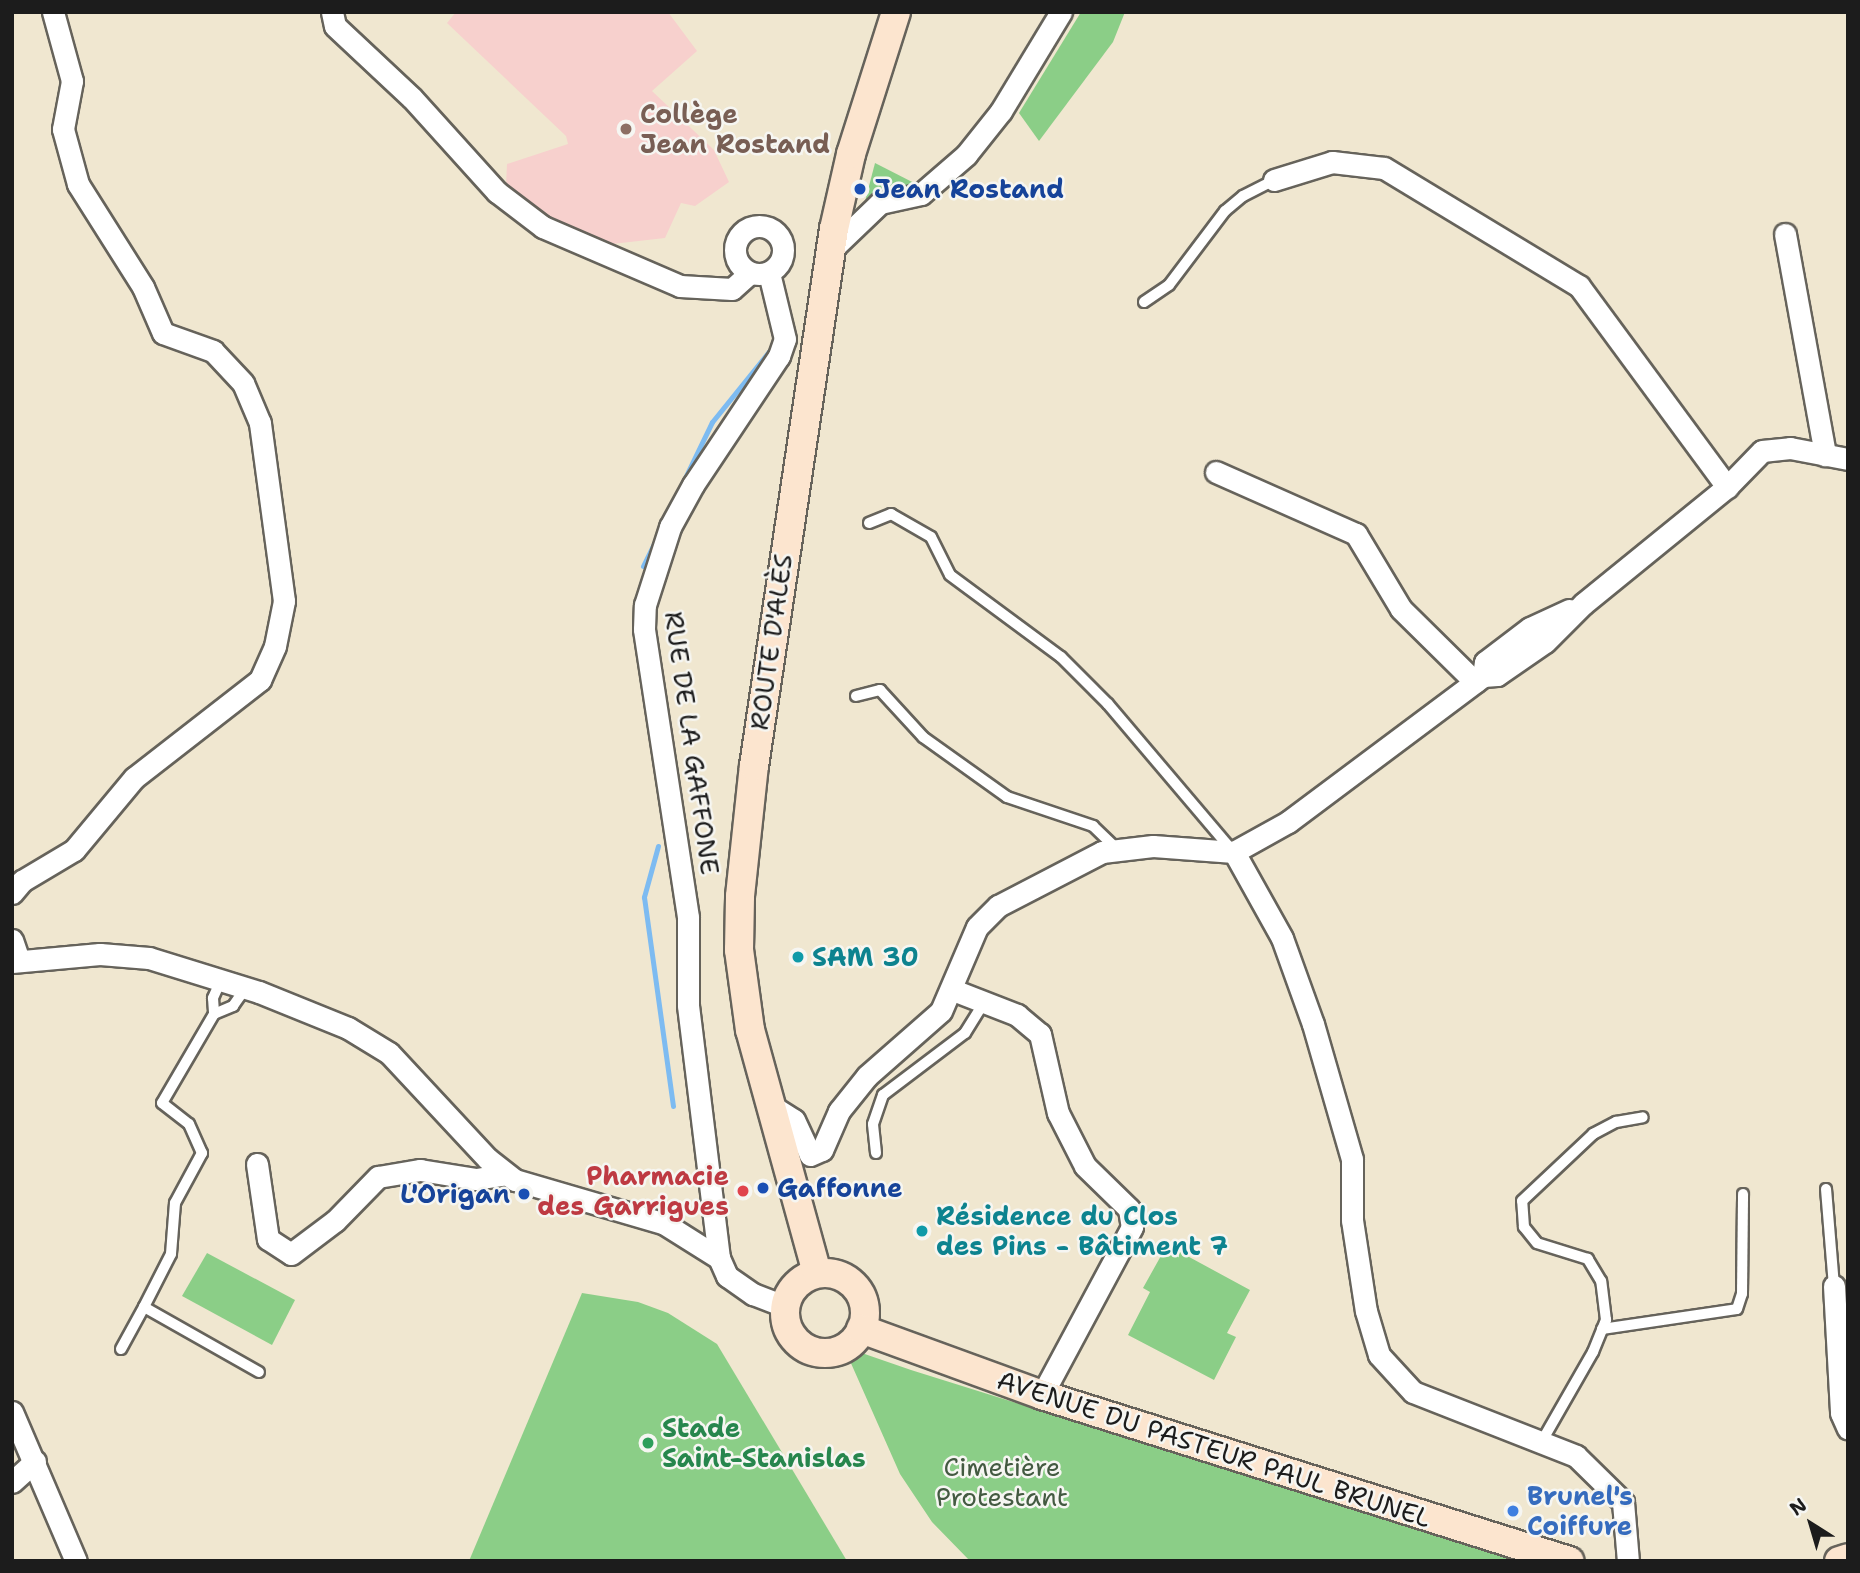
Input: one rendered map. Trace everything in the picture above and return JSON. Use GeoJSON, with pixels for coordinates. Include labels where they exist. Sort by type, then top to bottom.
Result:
{"type":"FeatureCollection","features":[{"type":"Feature","properties":{"kind":"main road","name":"ROUTE D'ALÈS"},"geometry":{"type":"LineString","coordinates":[[817,1273],[770,1105],[746,1004],[739,950],[740,896],[756,753],[831,250],[851,154],[896,12]]}},
{"type":"Feature","properties":{"kind":"main road"},"geometry":{"type":"LineString","coordinates":[[817,1273],[830,1273],[852,1283],[864,1305],[861,1329],[836,1352],[812,1351],[792,1336],[785,1306],[796,1284],[817,1273]]}},
{"type":"Feature","properties":{"kind":"main road","name":"AVENUE DU PASTEUR PAUL BRUNEL"},"geometry":{"type":"LineString","coordinates":[[861,1329],[1042,1395],[1569,1561]]}},
{"type":"Feature","properties":{"kind":"main road"},"geometry":{"type":"LineString","coordinates":[[1839,1561],[1848,1558]]}},
{"type":"Feature","properties":{"kind":"street"},"geometry":{"type":"LineString","coordinates":[[12,893],[22,881],[74,850],[134,778],[260,680],[275,646],[284,601],[260,423],[243,383],[213,351],[163,333],[143,288],[78,184],[63,129],[72,81],[53,12]]}},
{"type":"Feature","properties":{"kind":"street","name":"RUE DE LA GAFFONE"},"geometry":{"type":"LineString","coordinates":[[332,12],[335,26],[412,98],[497,192],[542,227],[680,286],[732,289],[759,273],[785,339],[779,356],[687,495],[651,575],[645,605],[644,629],[688,917],[688,1005],[719,1258]]}},
{"type":"Feature","properties":{"kind":"street"},"geometry":{"type":"LineString","coordinates":[[831,250],[880,204],[921,194],[966,155],[994,120],[1061,12]]}},
{"type":"Feature","properties":{"kind":"street"},"geometry":{"type":"LineString","coordinates":[[1274,180],[1332,162],[1384,168],[1580,286],[1727,487]]}},
{"type":"Feature","properties":{"kind":"street"},"geometry":{"type":"LineString","coordinates":[[1785,234],[1825,454]]}},
{"type":"Feature","properties":{"kind":"street"},"geometry":{"type":"LineString","coordinates":[[770,1105],[794,1119],[810,1155],[822,1150],[839,1111],[853,1093],[941,1011],[953,990],[978,927],[998,906],[1102,852],[1153,846],[1234,852],[1288,822],[1479,679],[1485,662],[1530,628],[1583,604],[1727,487],[1762,451],[1790,448],[1848,459]]}},
{"type":"Feature","properties":{"kind":"street"},"geometry":{"type":"LineString","coordinates":[[1216,472],[1356,534],[1401,609],[1479,679]]}},
{"type":"Feature","properties":{"kind":"street"},"geometry":{"type":"LineString","coordinates":[[1234,852],[1282,938],[1314,1024],[1352,1159],[1352,1220],[1366,1311],[1379,1355],[1412,1392],[1576,1456],[1623,1502],[1628,1561]]}},
{"type":"Feature","properties":{"kind":"street"},"geometry":{"type":"LineString","coordinates":[[12,940],[16,961],[100,954],[149,958],[221,980],[348,1028],[389,1053],[507,1174],[551,1193],[665,1224],[719,1258],[727,1276],[753,1294],[785,1306]]}},
{"type":"Feature","properties":{"kind":"street"},"geometry":{"type":"LineString","coordinates":[[953,990],[1017,1015],[1040,1034],[1058,1113],[1085,1166],[1129,1209],[1132,1227],[1042,1395]]}},
{"type":"Feature","properties":{"kind":"street"},"geometry":{"type":"LineString","coordinates":[[257,1164],[268,1239],[290,1254],[335,1221],[379,1177],[419,1170],[477,1179],[507,1174]]}},
{"type":"Feature","properties":{"kind":"street"},"geometry":{"type":"LineString","coordinates":[[1834,1286],[1841,1413],[1848,1429]]}},
{"type":"Feature","properties":{"kind":"street"},"geometry":{"type":"LineString","coordinates":[[12,1412],[76,1561]]}},
{"type":"Feature","properties":{"kind":"street"},"geometry":{"type":"LineString","coordinates":[[12,1482],[35,1461]]}},
{"type":"Feature","properties":{"kind":"lane"},"geometry":{"type":"LineString","coordinates":[[1144,302],[1169,285],[1225,211],[1242,195],[1274,180]]}},
{"type":"Feature","properties":{"kind":"lane"},"geometry":{"type":"LineString","coordinates":[[869,523],[891,513],[932,537],[950,575],[1061,657],[1108,704],[1234,852]]}},
{"type":"Feature","properties":{"kind":"lane"},"geometry":{"type":"LineString","coordinates":[[856,696],[880,690],[923,737],[1007,797],[1093,826],[1119,850]]}},
{"type":"Feature","properties":{"kind":"lane"},"geometry":{"type":"LineString","coordinates":[[121,1349],[171,1254],[175,1203],[202,1153],[189,1124],[162,1103],[214,1014],[213,999],[221,980]]}},
{"type":"Feature","properties":{"kind":"lane"},"geometry":{"type":"LineString","coordinates":[[214,1014],[233,1006],[245,989]]}},
{"type":"Feature","properties":{"kind":"lane"},"geometry":{"type":"LineString","coordinates":[[876,1153],[873,1124],[883,1095],[965,1032],[984,1002]]}},
{"type":"Feature","properties":{"kind":"lane"},"geometry":{"type":"LineString","coordinates":[[1542,1441],[1606,1320],[1601,1281],[1588,1259],[1537,1242],[1524,1227],[1522,1201],[1593,1134],[1616,1122],[1643,1117]]}},
{"type":"Feature","properties":{"kind":"lane"},"geometry":{"type":"LineString","coordinates":[[1826,1189],[1834,1286]]}},
{"type":"Feature","properties":{"kind":"lane"},"geometry":{"type":"LineString","coordinates":[[1602,1329],[1737,1309],[1742,1294],[1743,1195]]}},
{"type":"Feature","properties":{"kind":"lane"},"geometry":{"type":"LineString","coordinates":[[144,1307],[259,1372]]}},
{"type":"Feature","properties":{"kind":"shaded area","name":"Collège Jean Rostand"},"geometry":{"type":"Polygon","coordinates":[[[456,12],[668,12],[697,51],[652,91],[714,150],[729,182],[695,206],[681,203],[665,238],[612,244],[552,219],[506,185],[507,164],[568,144],[566,136],[447,23],[456,12]]]}},
{"type":"Feature","properties":{"kind":"green space"},"geometry":{"type":"Polygon","coordinates":[[[1081,12],[1125,12],[1113,42],[1039,141],[1019,113],[1081,12]]]}},
{"type":"Feature","properties":{"kind":"green space"},"geometry":{"type":"Polygon","coordinates":[[[875,163],[922,187],[862,213],[875,163]]]}},
{"type":"Feature","properties":{"kind":"green space"},"geometry":{"type":"Polygon","coordinates":[[[1167,1245],[1250,1290],[1227,1333],[1236,1337],[1214,1380],[1128,1335],[1150,1292],[1143,1288],[1167,1245]]]}},
{"type":"Feature","properties":{"kind":"green space"},"geometry":{"type":"Polygon","coordinates":[[[207,1253],[295,1300],[272,1345],[182,1296],[207,1253]]]}},
{"type":"Feature","properties":{"kind":"green space","name":"Stade Saint-Stanislas"},"geometry":{"type":"Polygon","coordinates":[[[582,1293],[638,1302],[668,1313],[717,1344],[847,1561],[469,1561],[582,1293]]]}},
{"type":"Feature","properties":{"kind":"green space","name":"Cimetière Protestant"},"geometry":{"type":"Polygon","coordinates":[[[856,1351],[1522,1561],[970,1561],[932,1522],[900,1474],[850,1361],[856,1351]]]}},
{"type":"Feature","properties":{"kind":"waterway"},"geometry":{"type":"LineString","coordinates":[[682,484],[712,422],[770,350]]}},
{"type":"Feature","properties":{"kind":"waterway"},"geometry":{"type":"LineString","coordinates":[[643,566],[657,537]]}},
{"type":"Feature","properties":{"kind":"waterway"},"geometry":{"type":"LineString","coordinates":[[658,846],[644,897],[673,1106]]}},
{"type":"Feature","properties":{"kind":"place","name":"Collège Jean Rostand"},"geometry":{"type":"Point","coordinates":[626,129]}},
{"type":"Feature","properties":{"kind":"place","name":"Jean Rostand"},"geometry":{"type":"Point","coordinates":[860,189]}},
{"type":"Feature","properties":{"kind":"place","name":"SAM 30"},"geometry":{"type":"Point","coordinates":[798,957]}},
{"type":"Feature","properties":{"kind":"place","name":"Gaffonne"},"geometry":{"type":"Point","coordinates":[763,1188]}},
{"type":"Feature","properties":{"kind":"place","name":"Pharmacie des Garrigues"},"geometry":{"type":"Point","coordinates":[743,1191]}},
{"type":"Feature","properties":{"kind":"place","name":"L'Origan"},"geometry":{"type":"Point","coordinates":[524,1194]}},
{"type":"Feature","properties":{"kind":"place","name":"Résidence du Clos des Pins - Bâtiment 7"},"geometry":{"type":"Point","coordinates":[922,1231]}},
{"type":"Feature","properties":{"kind":"place","name":"Stade Saint-Stanislas"},"geometry":{"type":"Point","coordinates":[648,1443]}},
{"type":"Feature","properties":{"kind":"place","name":"Brunel's Coiffure"},"geometry":{"type":"Point","coordinates":[1513,1511]}}]}
